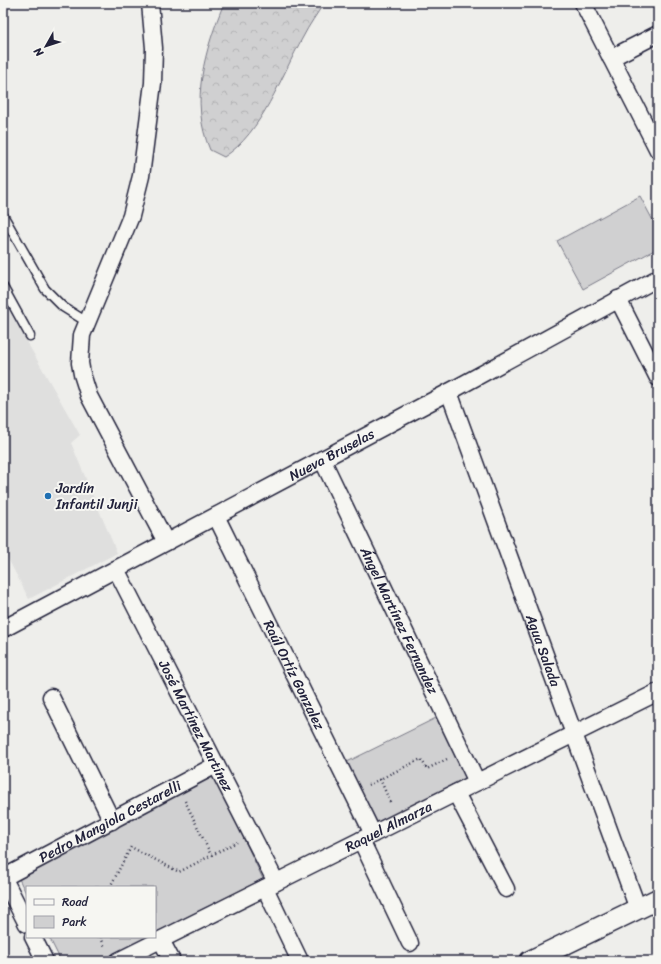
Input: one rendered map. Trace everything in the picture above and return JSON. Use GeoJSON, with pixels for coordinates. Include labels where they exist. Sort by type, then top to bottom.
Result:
{"type":"FeatureCollection","features":[{"type":"Feature","properties":{"kind":"street"},"geometry":{"type":"LineString","coordinates":[[150,3],[154,48],[153,83],[141,176],[131,216],[87,322],[80,349],[80,363],[85,385],[166,542]]}},
{"type":"Feature","properties":{"kind":"street"},"geometry":{"type":"LineString","coordinates":[[583,3],[657,147]]}},
{"type":"Feature","properties":{"kind":"street"},"geometry":{"type":"LineString","coordinates":[[611,58],[658,34]]}},
{"type":"Feature","properties":{"kind":"street","name":"Nueva Bruselas"},"geometry":{"type":"LineString","coordinates":[[3,629],[448,392],[658,278]]}},
{"type":"Feature","properties":{"kind":"street"},"geometry":{"type":"LineString","coordinates":[[618,300],[658,378]]}},
{"type":"Feature","properties":{"kind":"street","name":"Agua Salada"},"geometry":{"type":"LineString","coordinates":[[448,392],[638,909]]}},
{"type":"Feature","properties":{"kind":"street","name":"Ángel Martínez Fernandez"},"geometry":{"type":"LineString","coordinates":[[322,459],[477,782]]}},
{"type":"Feature","properties":{"kind":"street","name":"Raúl Ortíz Gonzalez"},"geometry":{"type":"LineString","coordinates":[[216,516],[352,793],[367,837],[410,943]]}},
{"type":"Feature","properties":{"kind":"street","name":"José Martínez Martínez"},"geometry":{"type":"LineString","coordinates":[[116,568],[251,834],[300,961]]}},
{"type":"Feature","properties":{"kind":"street","name":"Raquel Almarza"},"geometry":{"type":"LineString","coordinates":[[118,961],[658,692]]}},
{"type":"Feature","properties":{"kind":"street"},"geometry":{"type":"LineString","coordinates":[[51,697],[112,820]]}},
{"type":"Feature","properties":{"kind":"street","name":"Pedro Mangiola Cestarelli"},"geometry":{"type":"LineString","coordinates":[[3,877],[216,765]]}},
{"type":"Feature","properties":{"kind":"street"},"geometry":{"type":"LineString","coordinates":[[456,792],[506,889]]}},
{"type":"Feature","properties":{"kind":"street"},"geometry":{"type":"LineString","coordinates":[[3,877],[26,922]]}},
{"type":"Feature","properties":{"kind":"street"},"geometry":{"type":"LineString","coordinates":[[530,961],[658,899]]}},
{"type":"Feature","properties":{"kind":"street"},"geometry":{"type":"LineString","coordinates":[[34,938],[45,961]]}},
{"type":"Feature","properties":{"kind":"street"},"geometry":{"type":"LineString","coordinates":[[161,940],[172,961]]}},
{"type":"Feature","properties":{"kind":"lane"},"geometry":{"type":"LineString","coordinates":[[3,215],[45,289],[63,307],[87,322]]}},
{"type":"Feature","properties":{"kind":"lane"},"geometry":{"type":"LineString","coordinates":[[3,286],[30,336]]}},
{"type":"Feature","properties":{"kind":"path"},"geometry":{"type":"LineString","coordinates":[[352,793],[421,759],[427,769],[462,752]]}},
{"type":"Feature","properties":{"kind":"path"},"geometry":{"type":"LineString","coordinates":[[380,779],[399,821]]}},
{"type":"Feature","properties":{"kind":"path"},"geometry":{"type":"LineString","coordinates":[[178,785],[211,855]]}},
{"type":"Feature","properties":{"kind":"path"},"geometry":{"type":"LineString","coordinates":[[111,886],[131,847],[179,872],[251,834]]}},
{"type":"Feature","properties":{"kind":"shaded area","name":"Jardín Infantil Junji"},"geometry":{"type":"Polygon","coordinates":[[[3,300],[80,435],[71,443],[117,553],[29,599],[3,549],[3,300]]]}},
{"type":"Feature","properties":{"kind":"green space"},"geometry":{"type":"Polygon","coordinates":[[[224,3],[324,3],[305,33],[270,103],[260,119],[237,147],[224,157],[210,150],[204,132],[200,94],[206,57],[224,3]]]}},
{"type":"Feature","properties":{"kind":"green space"},"geometry":{"type":"Polygon","coordinates":[[[640,196],[658,230],[658,248],[583,289],[557,241],[640,196]]]}},
{"type":"Feature","properties":{"kind":"green space"},"geometry":{"type":"Polygon","coordinates":[[[438,717],[468,780],[376,827],[345,763],[438,717]]]}},
{"type":"Feature","properties":{"kind":"green space"},"geometry":{"type":"Polygon","coordinates":[[[214,776],[263,879],[156,932],[156,886],[26,886],[26,893],[18,877],[214,776]]]}},
{"type":"Feature","properties":{"kind":"green space"},"geometry":{"type":"Polygon","coordinates":[[[50,938],[146,938],[100,961],[61,961],[50,938]]]}},
{"type":"Feature","properties":{"kind":"place","name":"Jardín Infantil Junji"},"geometry":{"type":"Point","coordinates":[48,496]}}]}
